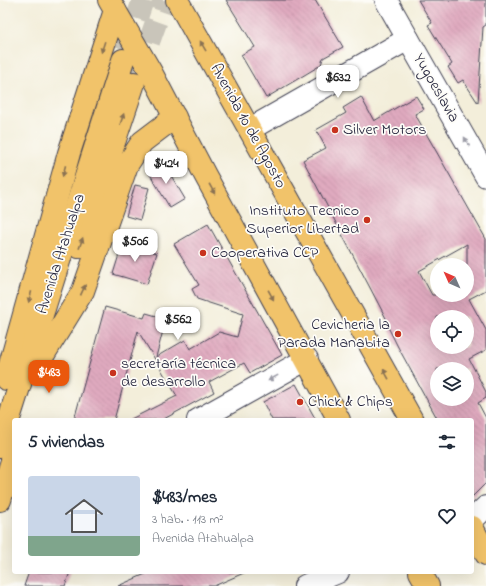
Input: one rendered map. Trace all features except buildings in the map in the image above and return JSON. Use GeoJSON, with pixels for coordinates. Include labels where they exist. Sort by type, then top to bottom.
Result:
{"type":"FeatureCollection","features":[{"type":"Feature","properties":{"kind":"main road","name":"Avenida 10 de Agosto"},"geometry":{"type":"LineString","coordinates":[[180,2],[411,418]]}},
{"type":"Feature","properties":{"kind":"main road"},"geometry":{"type":"LineString","coordinates":[[112,5],[175,117],[205,175],[338,418]]}},
{"type":"Feature","properties":{"kind":"main road","name":"Avenida Atahualpa"},"geometry":{"type":"LineString","coordinates":[[0,398],[112,5]]}},
{"type":"Feature","properties":{"kind":"main road","name":"Avenida Atahualpa"},"geometry":{"type":"LineString","coordinates":[[0,447],[123,60]]}},
{"type":"Feature","properties":{"kind":"main road","name":"Avenida Atahualpa"},"geometry":{"type":"LineString","coordinates":[[25,418],[41,359],[134,83]]}},
{"type":"Feature","properties":{"kind":"main road"},"geometry":{"type":"LineString","coordinates":[[41,359],[83,291],[127,165],[142,142],[175,117]]}},
{"type":"Feature","properties":{"kind":"main road"},"geometry":{"type":"LineString","coordinates":[[0,500],[12,461]]}},
{"type":"Feature","properties":{"kind":"main road"},"geometry":{"type":"LineString","coordinates":[[474,531],[486,554]]}},
{"type":"Feature","properties":{"kind":"main road"},"geometry":{"type":"LineString","coordinates":[[421,574],[428,586]]}},
{"type":"Feature","properties":{"kind":"street","name":"Yugoeslavia"},"geometry":{"type":"LineString","coordinates":[[386,0],[486,176]]}},
{"type":"Feature","properties":{"kind":"street"},"geometry":{"type":"LineString","coordinates":[[250,129],[408,39]]}},
{"type":"Feature","properties":{"kind":"street"},"geometry":{"type":"LineString","coordinates":[[202,418],[307,360]]}},
{"type":"Feature","properties":{"kind":"street"},"geometry":{"type":"LineString","coordinates":[[474,518],[486,507]]}},
{"type":"Feature","properties":{"kind":"street"},"geometry":{"type":"LineString","coordinates":[[305,586],[333,574]]}},
{"type":"Feature","properties":{"kind":"tunnel"},"geometry":{"type":"LineString","coordinates":[[126,50],[143,0]]}},
{"type":"Feature","properties":{"kind":"tunnel"},"geometry":{"type":"LineString","coordinates":[[138,73],[164,0]]}},
{"type":"Feature","properties":{"kind":"place","name":"Silver Motors"},"geometry":{"type":"Point","coordinates":[335,130]}},
{"type":"Feature","properties":{"kind":"place","name":"Instituto Tecnico Superior Libertad"},"geometry":{"type":"Point","coordinates":[367,220]}},
{"type":"Feature","properties":{"kind":"place","name":"Cooperativa CCP"},"geometry":{"type":"Point","coordinates":[203,253]}},
{"type":"Feature","properties":{"kind":"place","name":"Cevicheria la Parada Manabita"},"geometry":{"type":"Point","coordinates":[398,334]}},
{"type":"Feature","properties":{"kind":"place","name":"secretaría técnica de desarrollo"},"geometry":{"type":"Point","coordinates":[113,373]}},
{"type":"Feature","properties":{"kind":"place","name":"Chick & Chips"},"geometry":{"type":"Point","coordinates":[300,402]}}]}
